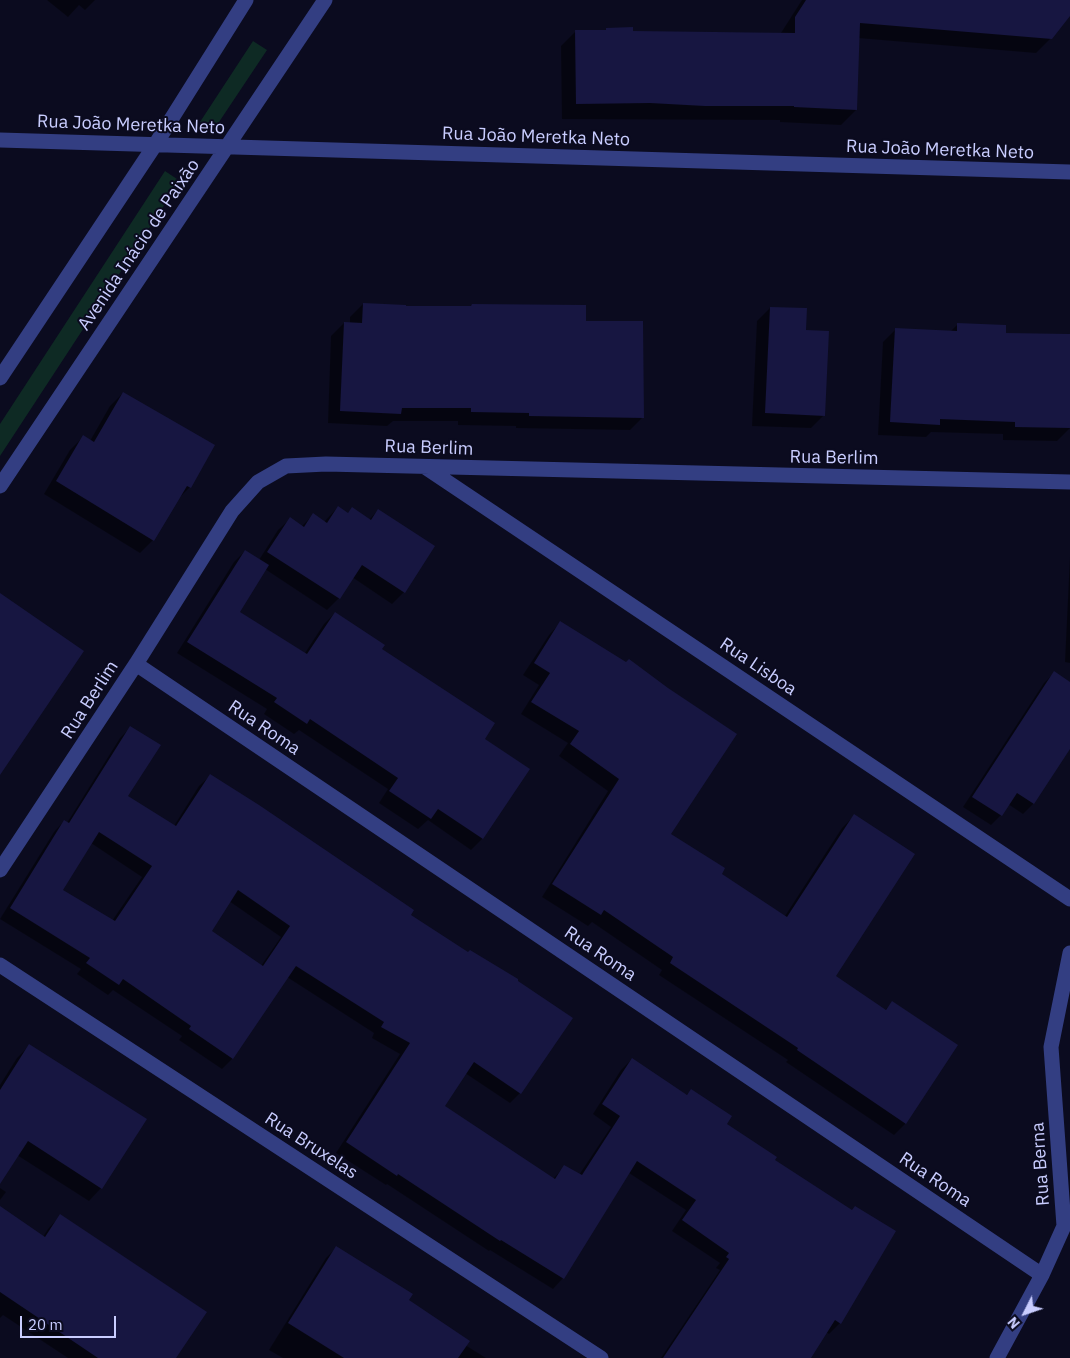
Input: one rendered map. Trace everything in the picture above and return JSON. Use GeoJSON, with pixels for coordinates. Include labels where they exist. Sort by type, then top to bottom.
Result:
{"type":"FeatureCollection","features":[{"type":"Feature","properties":{"kind":"street"},"geometry":{"type":"LineString","coordinates":[[0,378],[155,145],[246,0]]}},
{"type":"Feature","properties":{"kind":"street","name":"Avenida Inácio de Paixão"},"geometry":{"type":"LineString","coordinates":[[0,486],[325,0]]}},
{"type":"Feature","properties":{"kind":"street","name":"Rua João Meretka Neto"},"geometry":{"type":"LineString","coordinates":[[0,140],[1070,172]]}},
{"type":"Feature","properties":{"kind":"street","name":"Rua Berlim"},"geometry":{"type":"LineString","coordinates":[[0,870],[136,664],[232,511],[258,482],[286,466],[326,464],[1070,482]]}},
{"type":"Feature","properties":{"kind":"street","name":"Rua Lisboa"},"geometry":{"type":"LineString","coordinates":[[426,467],[1070,899]]}},
{"type":"Feature","properties":{"kind":"street","name":"Rua Roma"},"geometry":{"type":"LineString","coordinates":[[136,664],[1042,1275]]}},
{"type":"Feature","properties":{"kind":"street","name":"Rua Berna"},"geometry":{"type":"LineString","coordinates":[[997,1358],[1042,1275],[1064,1226],[1051,1047],[1070,953]]}},
{"type":"Feature","properties":{"kind":"street","name":"Rua Bruxelas"},"geometry":{"type":"LineString","coordinates":[[0,965],[601,1358]]}},
{"type":"Feature","properties":{"kind":"green space"},"geometry":{"type":"Polygon","coordinates":[[[253,41],[267,50],[213,131],[200,122],[253,41]]]}},
{"type":"Feature","properties":{"kind":"green space"},"geometry":{"type":"Polygon","coordinates":[[[165,171],[180,181],[0,456],[0,424],[165,171]]]}},
{"type":"Feature","properties":{"kind":"building"},"geometry":{"type":"Polygon","coordinates":[[[806,0],[1070,0],[1070,16],[1052,39],[860,23],[857,110],[794,106],[705,106],[650,103],[576,104],[575,30],[606,30],[606,28],[633,27],[633,31],[795,33],[795,17],[806,0]]]}},
{"type":"Feature","properties":{"kind":"building"},"geometry":{"type":"Polygon","coordinates":[[[363,303],[406,306],[471,306],[472,304],[586,305],[586,321],[643,321],[644,418],[529,416],[529,413],[471,412],[471,408],[402,408],[401,414],[340,411],[344,322],[362,323],[363,303]]]}},
{"type":"Feature","properties":{"kind":"building"},"geometry":{"type":"Polygon","coordinates":[[[770,307],[807,308],[806,330],[829,331],[825,416],[765,413],[770,307]]]}},
{"type":"Feature","properties":{"kind":"building"},"geometry":{"type":"Polygon","coordinates":[[[957,323],[1006,325],[1006,333],[1070,334],[1070,428],[1015,427],[1015,422],[940,419],[940,425],[890,422],[895,328],[957,331],[957,323]]]}},
{"type":"Feature","properties":{"kind":"building"},"geometry":{"type":"Polygon","coordinates":[[[123,392],[215,445],[191,488],[187,486],[154,541],[56,481],[83,435],[94,442],[123,392]]]}},
{"type":"Feature","properties":{"kind":"building"},"geometry":{"type":"Polygon","coordinates":[[[338,506],[348,513],[352,507],[371,520],[378,509],[435,546],[405,593],[362,565],[340,599],[267,552],[290,517],[304,527],[313,513],[327,523],[338,506]]]}},
{"type":"Feature","properties":{"kind":"building"},"geometry":{"type":"Polygon","coordinates":[[[245,550],[269,565],[240,612],[307,654],[335,612],[385,645],[382,649],[495,723],[485,739],[530,769],[483,839],[438,809],[431,819],[389,791],[398,778],[310,719],[307,724],[274,702],[277,698],[187,642],[245,550]]]}},
{"type":"Feature","properties":{"kind":"building"},"geometry":{"type":"Polygon","coordinates":[[[0,593],[84,651],[0,775],[0,593]]]}},
{"type":"Feature","properties":{"kind":"building"},"geometry":{"type":"Polygon","coordinates":[[[560,621],[626,662],[629,659],[668,688],[737,734],[671,834],[725,868],[722,874],[787,917],[854,814],[915,854],[836,976],[886,1010],[892,1001],[958,1045],[906,1124],[797,1050],[798,1048],[670,963],[673,957],[604,910],[601,915],[552,884],[619,779],[570,744],[579,731],[531,702],[550,673],[534,663],[560,621]]]}},
{"type":"Feature","properties":{"kind":"building"},"geometry":{"type":"Polygon","coordinates":[[[1054,671],[1070,682],[1070,749],[1034,804],[1017,793],[1002,816],[972,797],[1054,671]]]}},
{"type":"Feature","properties":{"kind":"building"},"geometry":{"type":"Polygon","coordinates":[[[130,726],[161,745],[128,796],[176,826],[210,774],[414,910],[411,915],[468,952],[470,950],[518,979],[518,981],[573,1018],[521,1094],[474,1062],[445,1106],[555,1179],[564,1165],[582,1175],[620,1116],[602,1104],[632,1058],[687,1095],[691,1089],[732,1116],[727,1124],[777,1157],[775,1160],[852,1210],[855,1206],[896,1231],[841,1324],[835,1320],[811,1358],[663,1358],[729,1259],[726,1257],[729,1253],[682,1220],[696,1200],[637,1161],[564,1279],[500,1241],[346,1142],[410,1043],[381,1027],[384,1022],[296,966],[233,1059],[189,1029],[191,1026],[123,979],[119,985],[86,963],[90,958],[10,908],[64,820],[69,823],[130,726]],[[99,832],[63,890],[115,921],[152,866],[99,832]],[[238,890],[212,931],[263,966],[290,926],[238,890]]]}},
{"type":"Feature","properties":{"kind":"building"},"geometry":{"type":"Polygon","coordinates":[[[29,1044],[147,1119],[102,1189],[28,1141],[0,1184],[0,1090],[29,1044]]]}},
{"type":"Feature","properties":{"kind":"building"},"geometry":{"type":"Polygon","coordinates":[[[0,1206],[45,1237],[60,1214],[207,1312],[176,1358],[98,1358],[0,1292],[0,1206]]]}},
{"type":"Feature","properties":{"kind":"building"},"geometry":{"type":"Polygon","coordinates":[[[336,1246],[413,1294],[409,1300],[470,1341],[458,1358],[344,1358],[288,1323],[336,1246]]]}}]}
